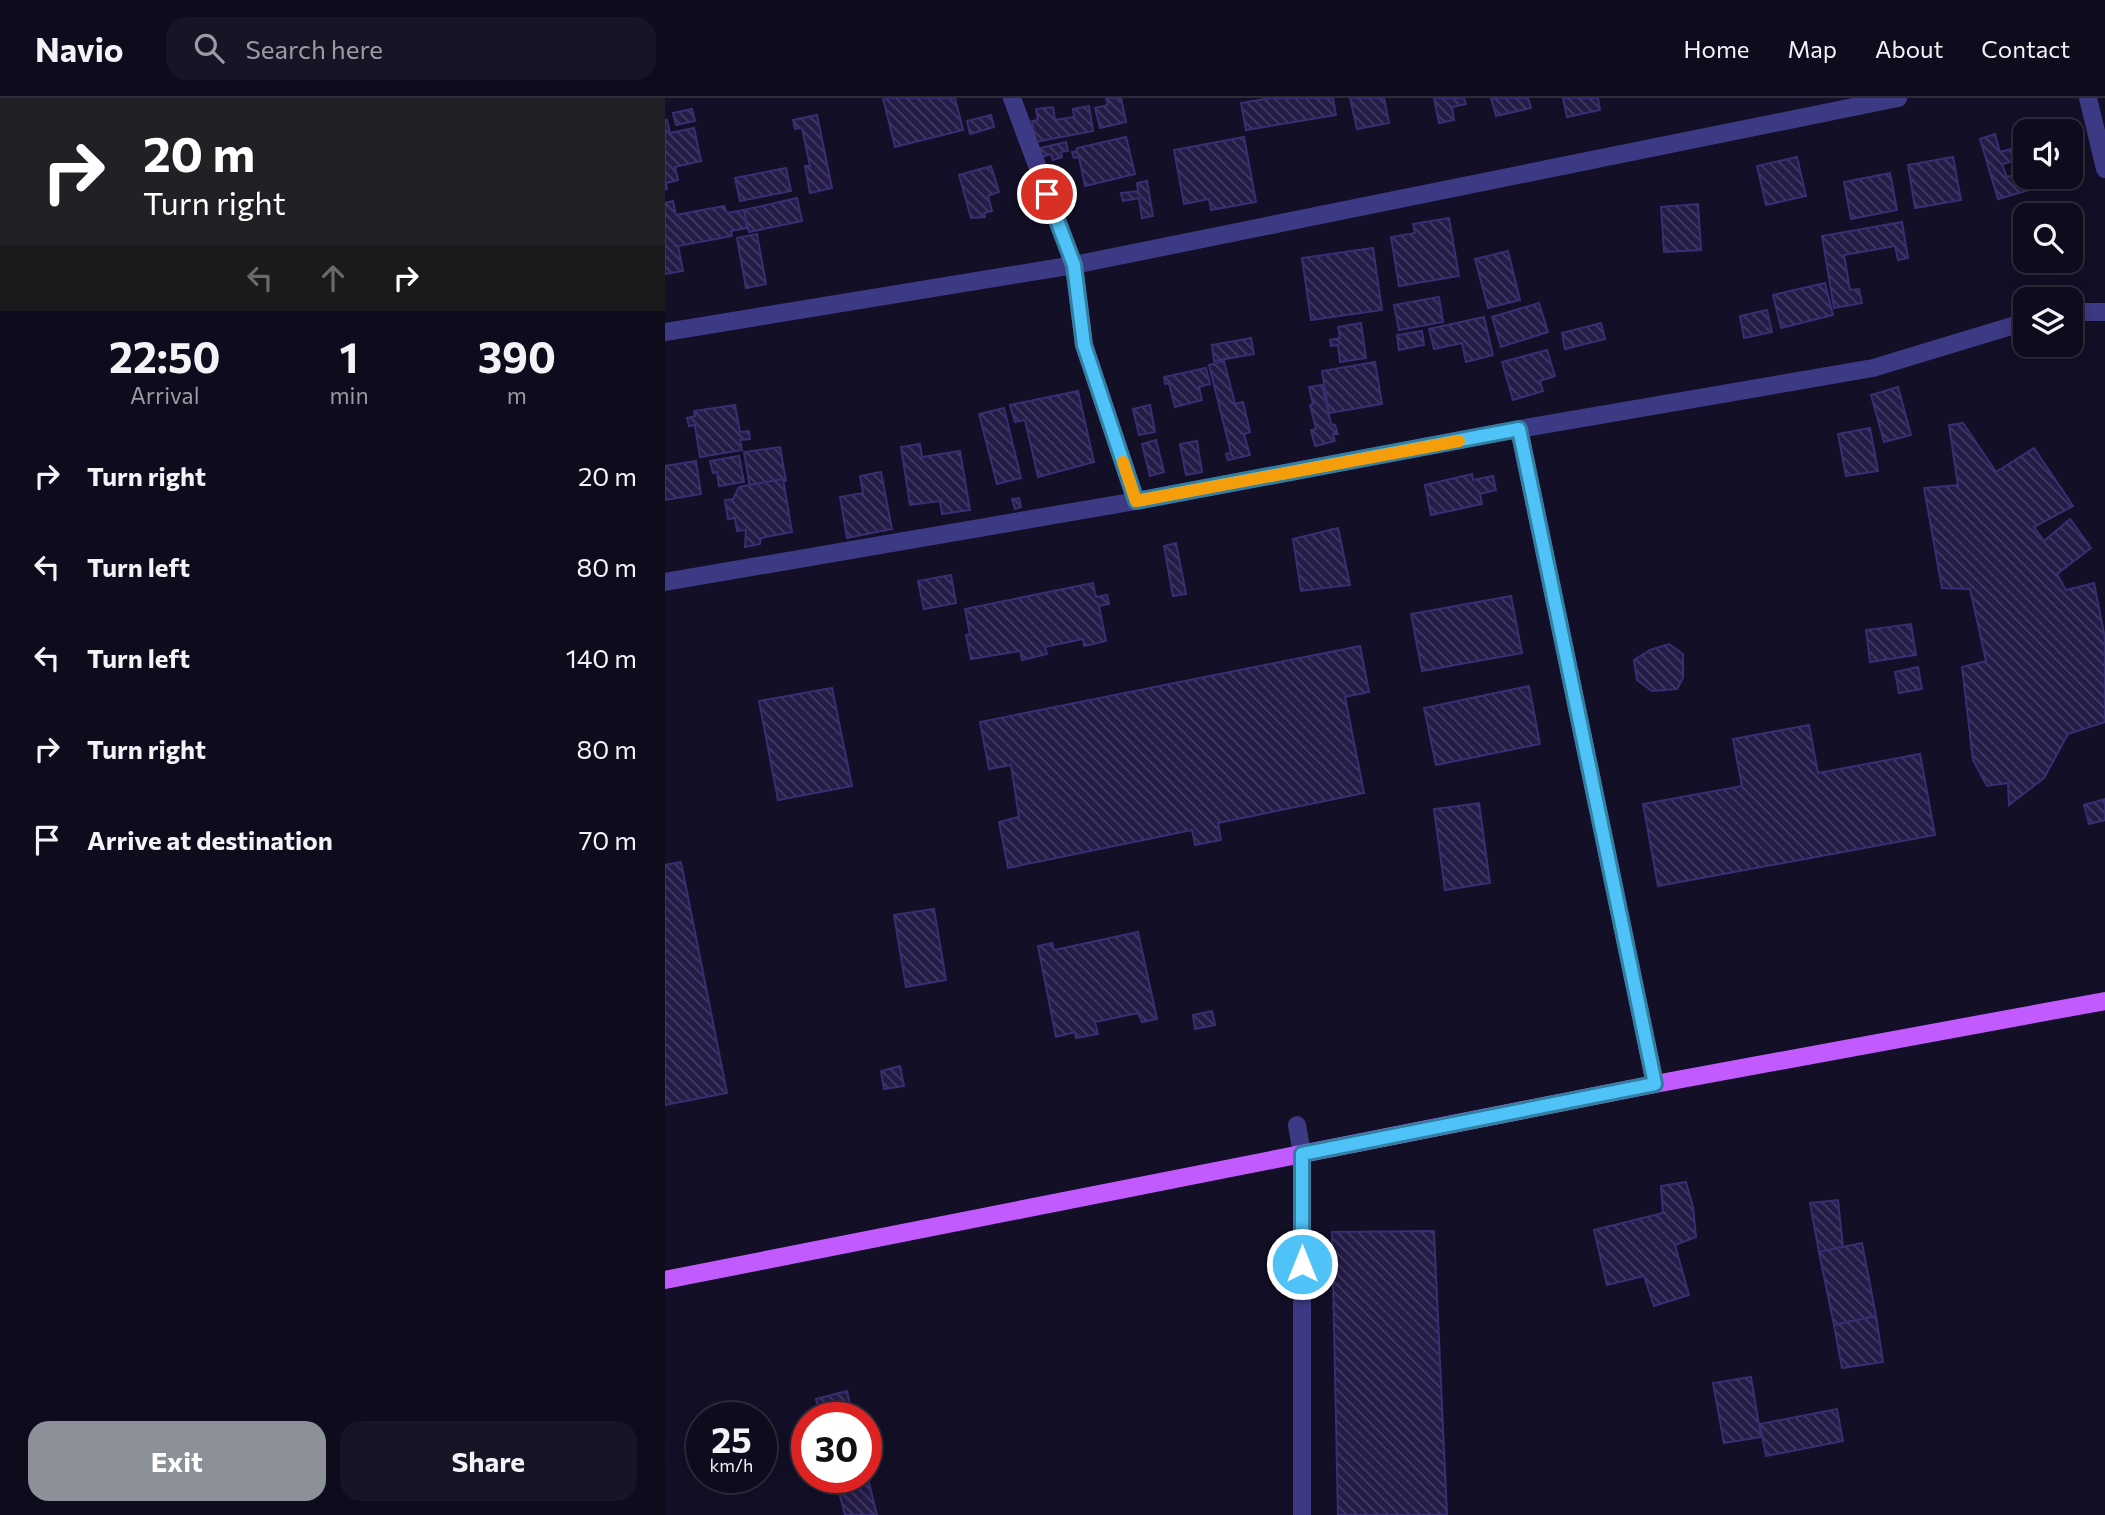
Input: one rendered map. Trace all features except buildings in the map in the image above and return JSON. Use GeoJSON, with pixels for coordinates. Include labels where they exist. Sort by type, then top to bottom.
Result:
{"type":"FeatureCollection","features":[{"type":"Feature","properties":{"kind":"main road"},"geometry":{"type":"LineString","coordinates":[[665,1280],[1655,1084],[2105,1001]]}},
{"type":"Feature","properties":{"kind":"street"},"geometry":{"type":"LineString","coordinates":[[1012,98],[1074,265],[1084,345],[1136,501]]}},
{"type":"Feature","properties":{"kind":"street"},"geometry":{"type":"LineString","coordinates":[[665,332],[1074,265],[1898,98]]}},
{"type":"Feature","properties":{"kind":"street"},"geometry":{"type":"LineString","coordinates":[[2088,98],[2105,169]]}},
{"type":"Feature","properties":{"kind":"street"},"geometry":{"type":"LineString","coordinates":[[2083,312],[2105,312]]}},
{"type":"Feature","properties":{"kind":"street"},"geometry":{"type":"LineString","coordinates":[[665,582],[1136,501],[1519,429],[1873,368],[2013,326]]}},
{"type":"Feature","properties":{"kind":"street"},"geometry":{"type":"LineString","coordinates":[[1519,429],[1655,1084]]}},
{"type":"Feature","properties":{"kind":"street"},"geometry":{"type":"LineString","coordinates":[[1297,1125],[1302,1154],[1302,1515]]}},
{"type":"Feature","properties":{"kind":"slow traffic"},"geometry":{"type":"LineString","coordinates":[[1123,462],[1136,501],[1459,441]]}},
{"type":"Feature","properties":{"kind":"route"},"geometry":{"type":"LineString","coordinates":[[1047,194],[1074,265],[1084,345],[1136,501],[1519,429],[1655,1084],[1302,1154],[1302,1264]]}}]}
